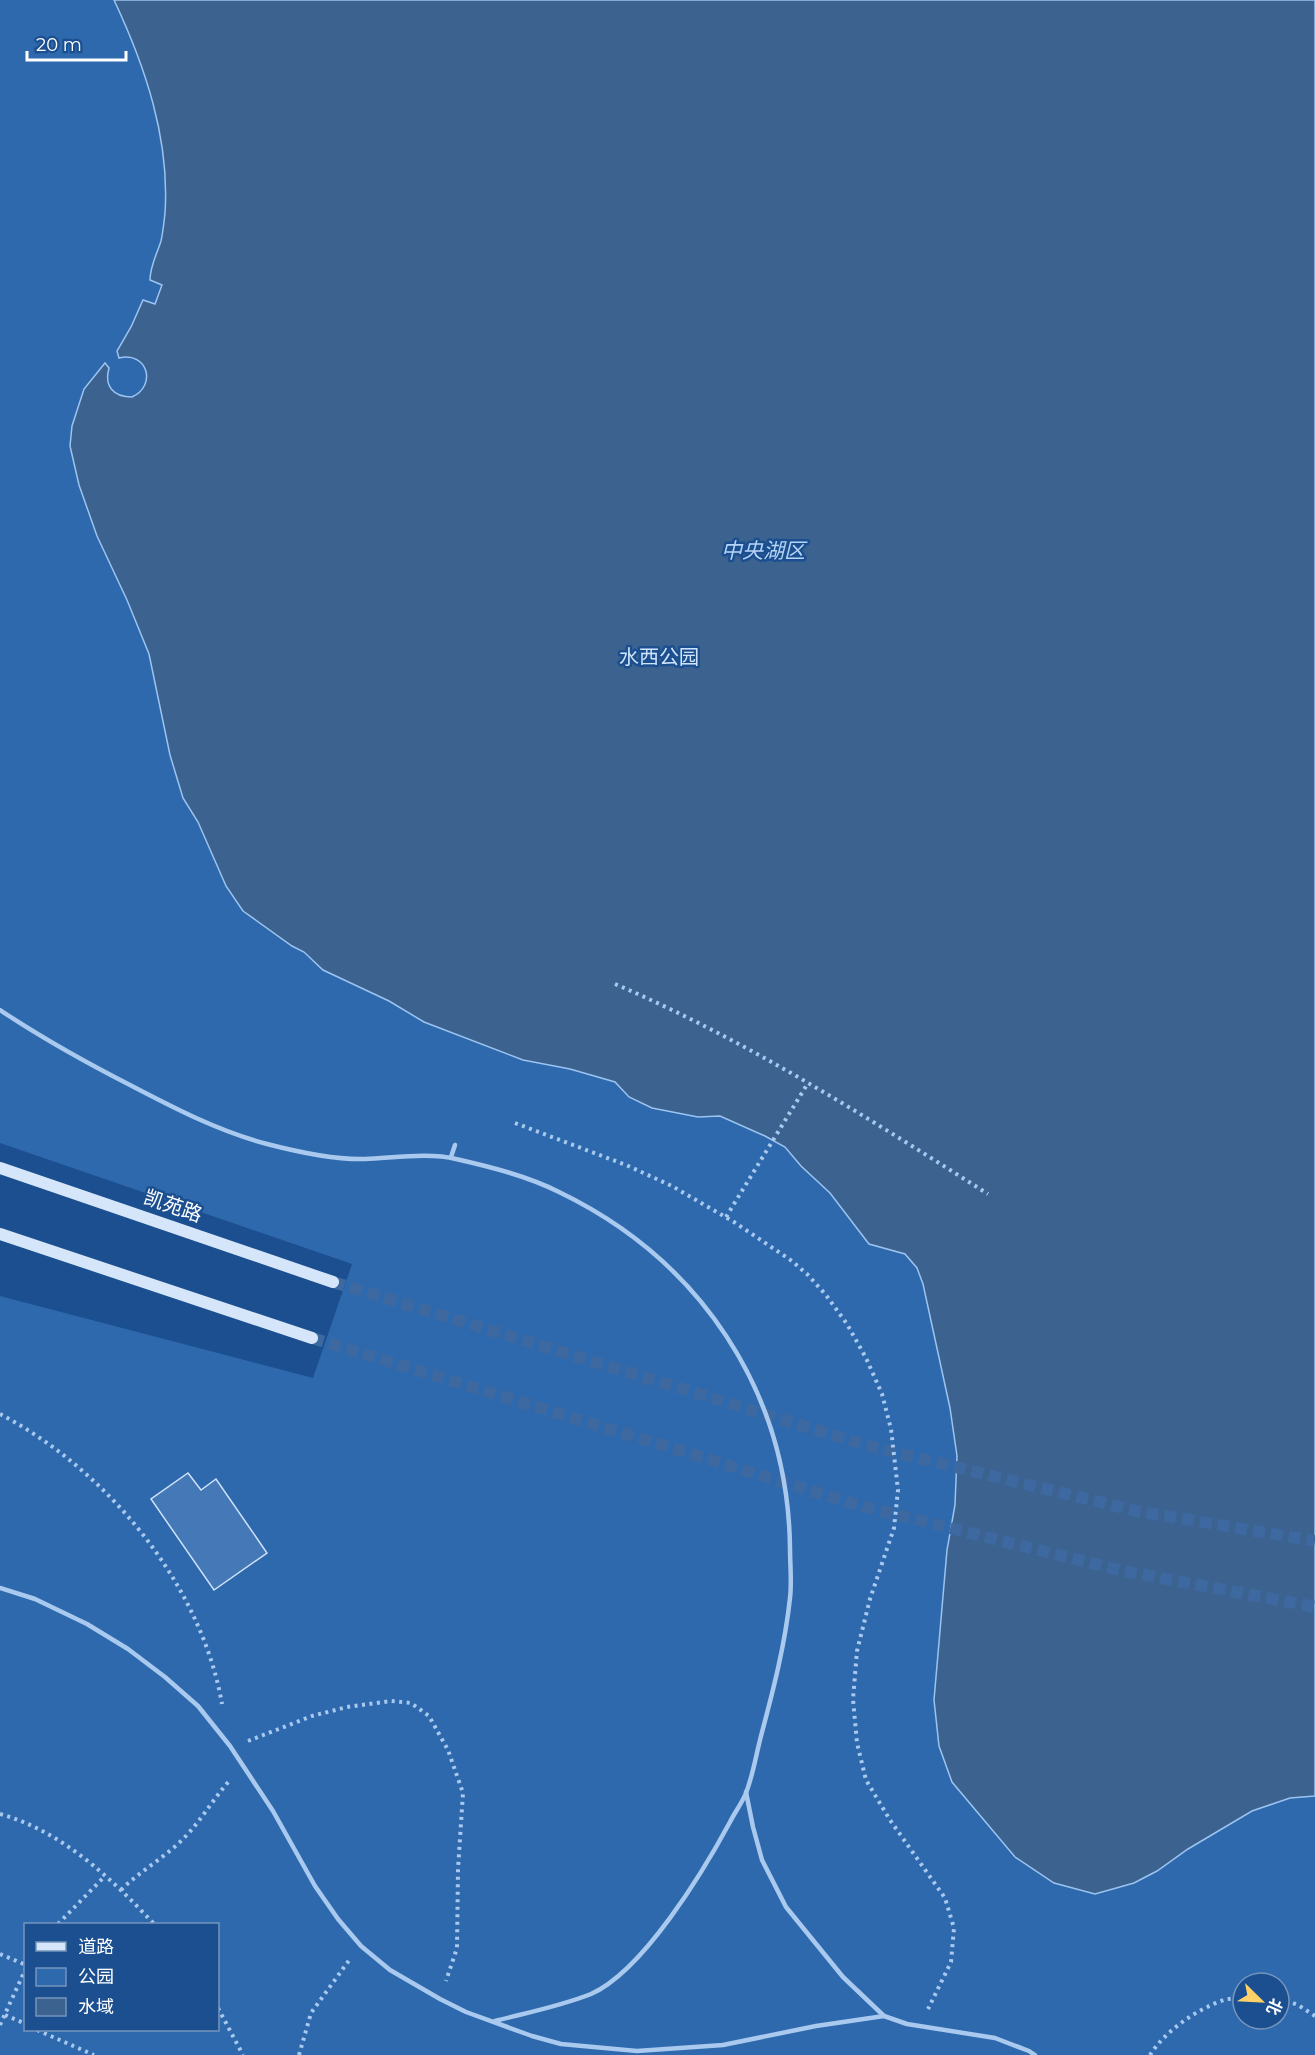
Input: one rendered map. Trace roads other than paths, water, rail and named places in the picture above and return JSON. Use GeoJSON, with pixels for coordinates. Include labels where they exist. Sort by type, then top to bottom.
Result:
{"type":"FeatureCollection","features":[{"type":"Feature","properties":{"kind":"main road","name":"凯苑路"},"geometry":{"type":"LineString","coordinates":[[0,1168],[333,1282]]}},
{"type":"Feature","properties":{"kind":"main road"},"geometry":{"type":"LineString","coordinates":[[0,1234],[312,1338]]}},
{"type":"Feature","properties":{"kind":"lane"},"geometry":{"type":"LineString","coordinates":[[0,1010],[46,1041],[175,1109],[221,1130],[268,1144],[314,1154],[360,1160],[451,1157],[515,1175],[556,1190],[595,1211],[635,1239],[675,1274],[716,1320],[748,1370],[771,1424],[784,1479],[790,1519],[791,1595],[777,1676],[746,1792],[717,1846],[683,1899],[655,1937],[619,1977],[592,1993],[495,2021]]}},
{"type":"Feature","properties":{"kind":"lane"},"geometry":{"type":"LineString","coordinates":[[451,1157],[455,1145]]}},
{"type":"Feature","properties":{"kind":"lane"},"geometry":{"type":"LineString","coordinates":[[0,1588],[35,1599],[87,1624],[128,1649],[198,1706],[230,1746],[273,1811],[315,1886],[338,1919],[361,1946],[390,1970],[466,2012],[561,2044],[637,2051],[723,2045],[816,2026],[884,2016],[919,2026],[995,2038],[1035,2055]]}},
{"type":"Feature","properties":{"kind":"lane"},"geometry":{"type":"LineString","coordinates":[[746,1792],[762,1860],[786,1907],[843,1977],[884,2016]]}},
{"type":"Feature","properties":{"kind":"water","name":"中央湖区"},"geometry":{"type":"Polygon","coordinates":[[[114,0],[1315,0],[1315,1796],[1290,1798],[1252,1811],[1188,1849],[1157,1871],[1134,1883],[1095,1894],[1054,1883],[1015,1857],[952,1782],[939,1746],[934,1700],[947,1550],[955,1505],[957,1456],[950,1408],[923,1284],[917,1268],[905,1254],[869,1244],[830,1193],[801,1166],[785,1147],[720,1116],[698,1117],[652,1108],[629,1097],[615,1082],[570,1069],[523,1060],[424,1022],[389,1001],[323,970],[304,952],[243,911],[226,886],[198,822],[183,798],[170,755],[149,654],[97,536],[79,485],[70,446],[72,426],[84,389],[105,363],[109,368],[109,385],[115,393],[132,397],[145,385],[146,371],[142,364],[129,357],[119,358],[117,351],[143,300],[155,304],[162,285],[150,280],[150,275],[161,241],[165,213],[164,158],[145,77],[114,0]]]}},
{"type":"Feature","properties":{"kind":"tunnel"},"geometry":{"type":"LineString","coordinates":[[333,1282],[869,1446],[1136,1511],[1315,1541]]}},
{"type":"Feature","properties":{"kind":"tunnel"},"geometry":{"type":"LineString","coordinates":[[312,1338],[858,1505],[1119,1570],[1315,1607]]}},
{"type":"Feature","properties":{"kind":"park label","name":"水西公园"},"geometry":{"type":"Point","coordinates":[659,657]}}]}
